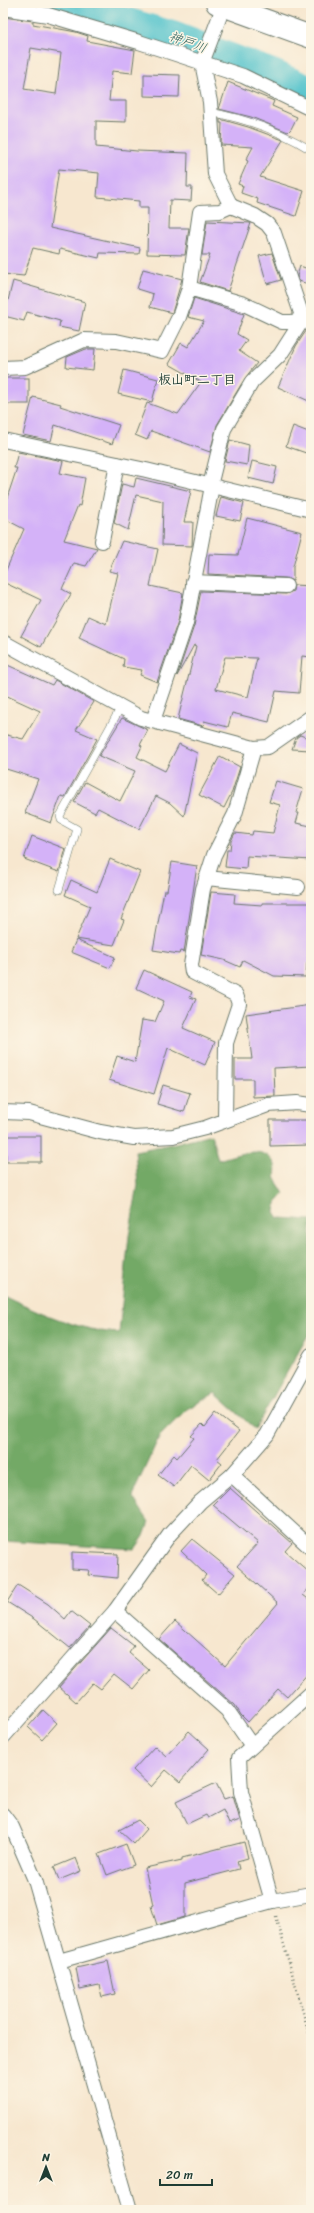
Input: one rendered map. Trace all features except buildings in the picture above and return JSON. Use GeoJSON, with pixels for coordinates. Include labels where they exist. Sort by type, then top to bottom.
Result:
{"type":"FeatureCollection","features":[{"type":"Feature","properties":{"kind":"main road"},"geometry":{"type":"LineString","coordinates":[[224,4],[311,37]]}},
{"type":"Feature","properties":{"kind":"street"},"geometry":{"type":"LineString","coordinates":[[224,4],[203,61],[210,112],[215,174],[231,206],[255,216],[267,224],[274,233],[307,321]]}},
{"type":"Feature","properties":{"kind":"street"},"geometry":{"type":"LineString","coordinates":[[3,8],[48,15],[203,61],[243,76],[311,109]]}},
{"type":"Feature","properties":{"kind":"street"},"geometry":{"type":"LineString","coordinates":[[3,368],[24,367],[84,340],[116,341],[162,351],[189,288],[200,212],[220,211],[231,206]]}},
{"type":"Feature","properties":{"kind":"street"},"geometry":{"type":"LineString","coordinates":[[189,288],[244,304],[282,322],[307,321]]}},
{"type":"Feature","properties":{"kind":"street"},"geometry":{"type":"LineString","coordinates":[[153,721],[182,636],[211,486],[224,429],[252,382],[280,355],[307,321]]}},
{"type":"Feature","properties":{"kind":"street"},"geometry":{"type":"LineString","coordinates":[[3,440],[117,464],[311,510]]}},
{"type":"Feature","properties":{"kind":"street"},"geometry":{"type":"LineString","coordinates":[[102,541],[117,464]]}},
{"type":"Feature","properties":{"kind":"street"},"geometry":{"type":"LineString","coordinates":[[193,582],[286,586]]}},
{"type":"Feature","properties":{"kind":"street"},"geometry":{"type":"LineString","coordinates":[[3,642],[141,718],[254,748],[268,747],[311,717]]}},
{"type":"Feature","properties":{"kind":"street"},"geometry":{"type":"LineString","coordinates":[[225,1120],[226,1043],[239,1004],[236,995],[192,972],[191,965],[206,878],[214,855],[235,814],[254,748]]}},
{"type":"Feature","properties":{"kind":"street"},"geometry":{"type":"LineString","coordinates":[[206,878],[298,887]]}},
{"type":"Feature","properties":{"kind":"street"},"geometry":{"type":"LineString","coordinates":[[3,1112],[29,1113],[100,1132],[134,1138],[173,1136],[268,1105],[297,1103],[311,1105]]}},
{"type":"Feature","properties":{"kind":"street"},"geometry":{"type":"LineString","coordinates":[[3,1737],[116,1611],[170,1534],[200,1502],[232,1475],[267,1435],[311,1356]]}},
{"type":"Feature","properties":{"kind":"street"},"geometry":{"type":"LineString","coordinates":[[232,1475],[311,1548]]}},
{"type":"Feature","properties":{"kind":"street"},"geometry":{"type":"LineString","coordinates":[[116,1611],[227,1710],[252,1746]]}},
{"type":"Feature","properties":{"kind":"street"},"geometry":{"type":"LineString","coordinates":[[272,1901],[241,1792],[239,1758],[311,1693]]}},
{"type":"Feature","properties":{"kind":"street"},"geometry":{"type":"LineString","coordinates":[[3,1815],[12,1827],[25,1853],[59,1961],[130,2210]]}},
{"type":"Feature","properties":{"kind":"street"},"geometry":{"type":"LineString","coordinates":[[59,1961],[272,1901],[311,1894]]}},
{"type":"Feature","properties":{"kind":"lane"},"geometry":{"type":"LineString","coordinates":[[210,112],[244,119],[277,132],[311,150]]}},
{"type":"Feature","properties":{"kind":"lane"},"geometry":{"type":"LineString","coordinates":[[59,890],[77,829],[60,820],[60,816],[121,707]]}},
{"type":"Feature","properties":{"kind":"path"},"geometry":{"type":"LineString","coordinates":[[272,1901],[311,2041]]}},
{"type":"Feature","properties":{"kind":"green space"},"geometry":{"type":"Polygon","coordinates":[[[211,1134],[218,1160],[249,1152],[264,1154],[270,1158],[276,1167],[276,1180],[284,1194],[276,1203],[275,1212],[279,1218],[311,1220],[311,1330],[255,1429],[215,1393],[187,1409],[159,1437],[132,1496],[149,1522],[144,1536],[135,1549],[3,1541],[3,1295],[74,1325],[89,1329],[119,1333],[129,1236],[138,1185],[135,1151],[172,1144],[211,1134]]]}},
{"type":"Feature","properties":{"kind":"waterway","name":"神戸川"},"geometry":{"type":"LineString","coordinates":[[60,3],[171,36],[271,74],[311,92]]}},
{"type":"Feature","properties":{"kind":"district","name":"板山町二丁目"},"geometry":{"type":"Point","coordinates":[197,379]}}]}
